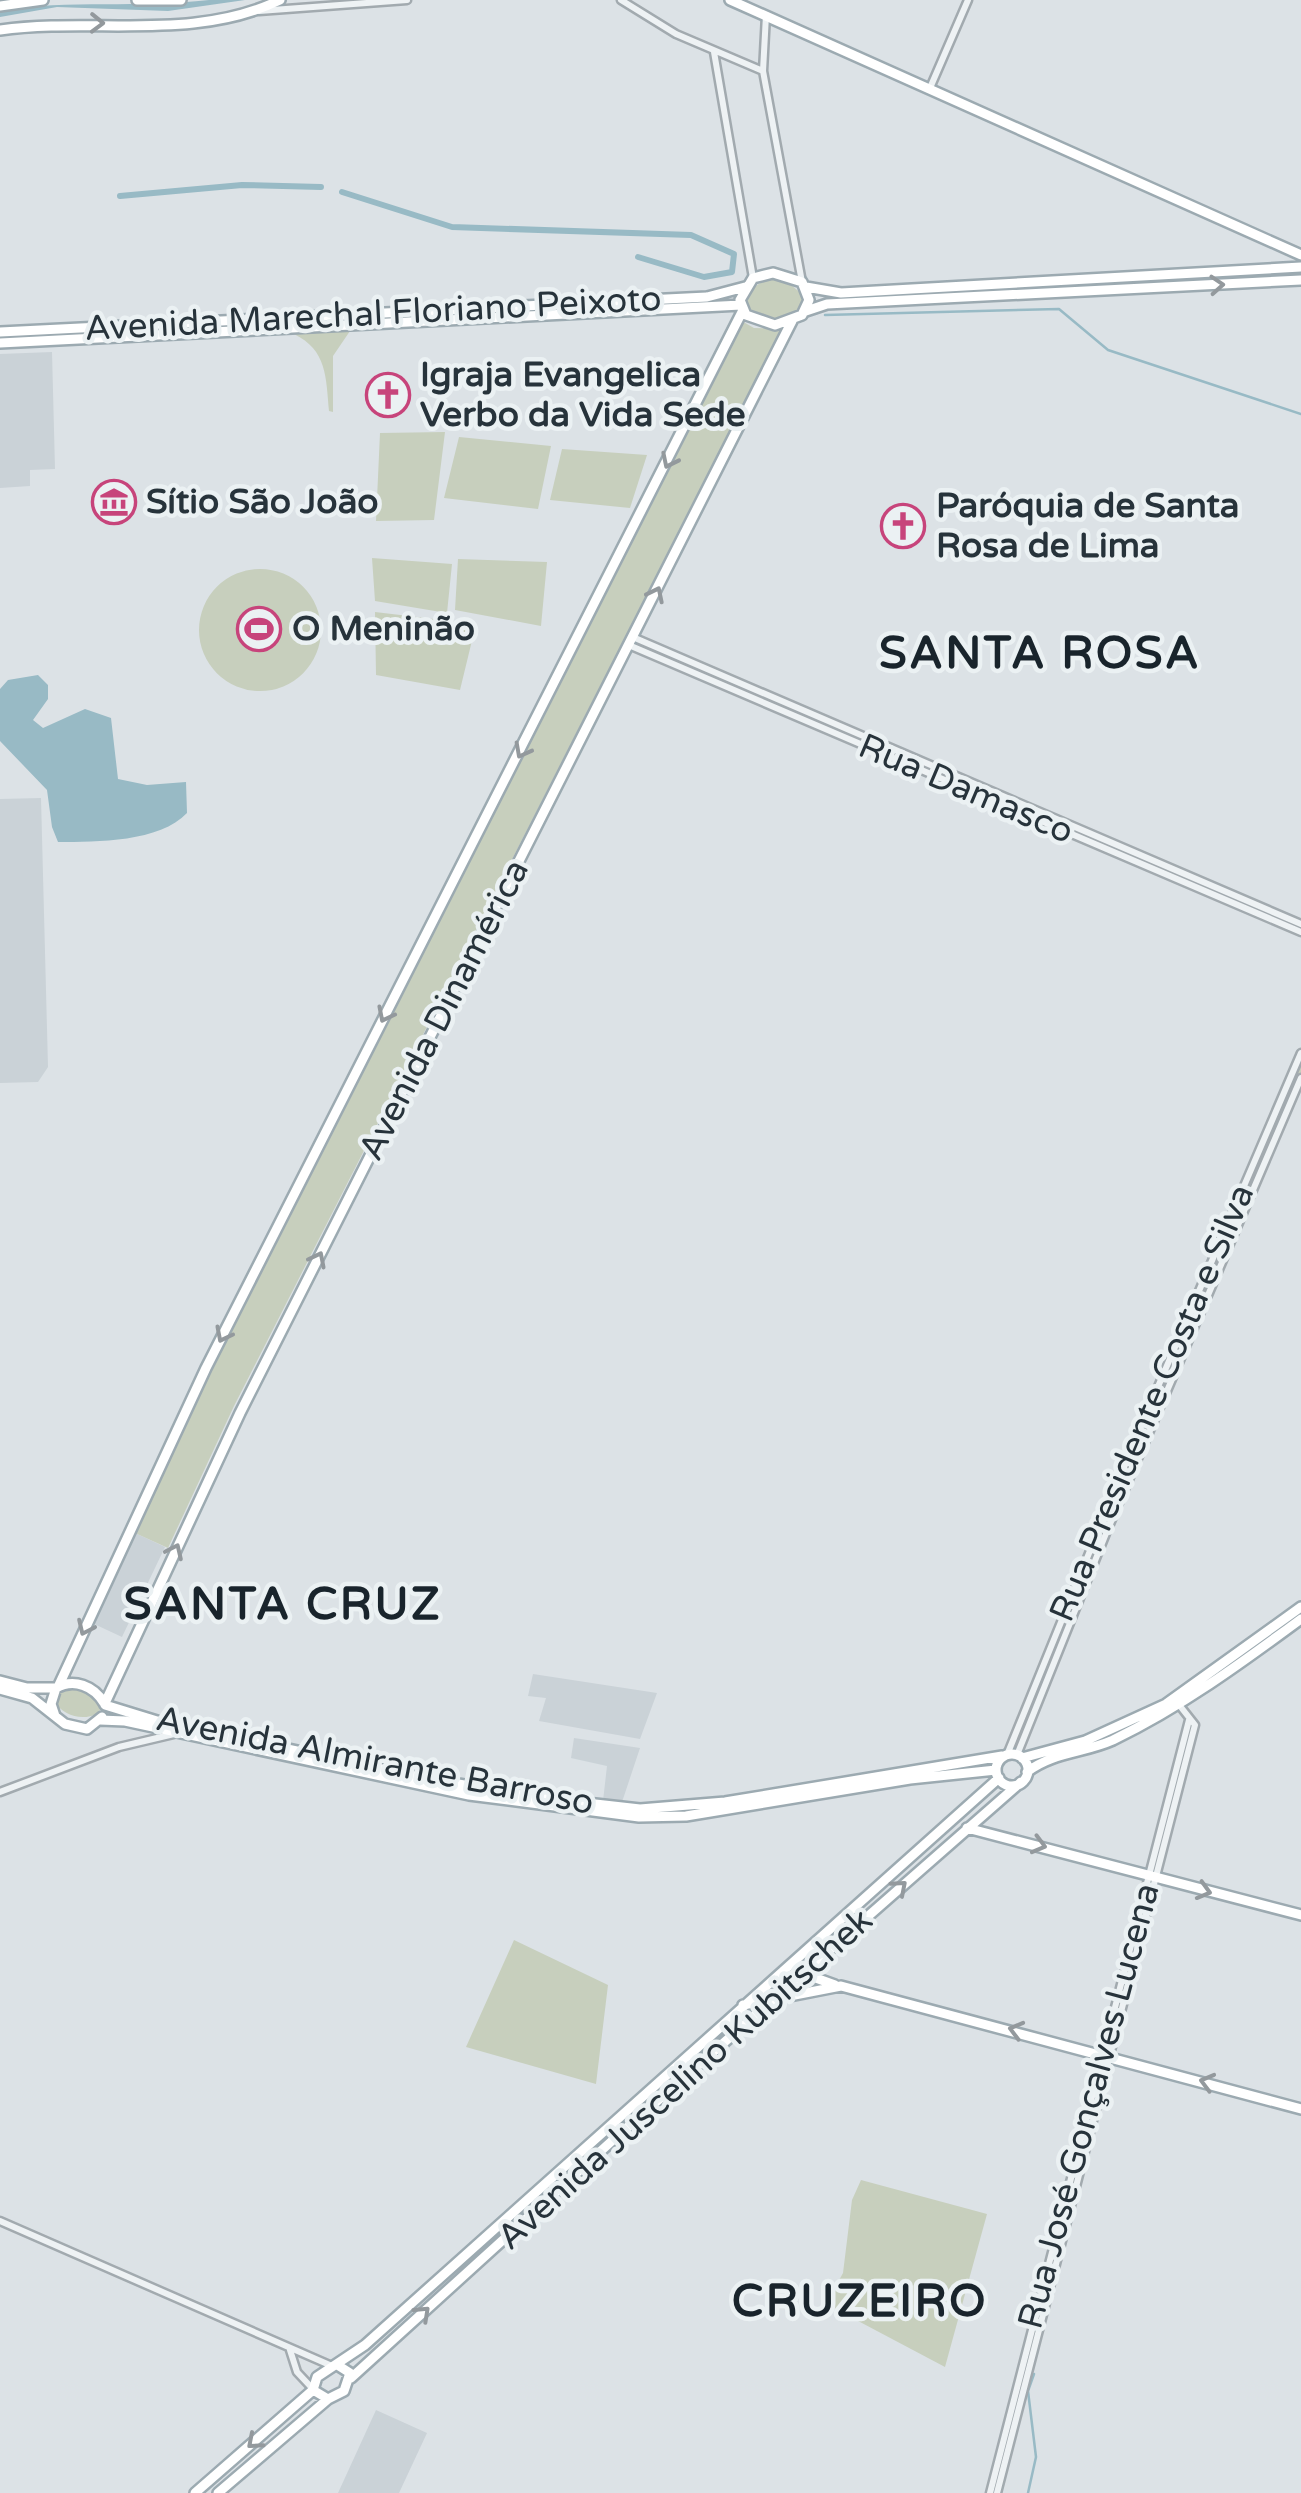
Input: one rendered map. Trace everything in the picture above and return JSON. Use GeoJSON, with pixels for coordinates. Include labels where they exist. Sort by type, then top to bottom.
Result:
{"type":"FeatureCollection","features":[{"type":"Feature","properties":{"kind":"main road"},"geometry":{"type":"LineString","coordinates":[[0,6],[43,0]]}},
{"type":"Feature","properties":{"kind":"main road"},"geometry":{"type":"LineString","coordinates":[[137,0],[182,0]]}},
{"type":"Feature","properties":{"kind":"main road"},"geometry":{"type":"LineString","coordinates":[[0,30],[70,22],[165,26],[258,10],[280,0]]}},
{"type":"Feature","properties":{"kind":"main road"},"geometry":{"type":"LineString","coordinates":[[730,0],[1301,255]]}},
{"type":"Feature","properties":{"kind":"main road"},"geometry":{"type":"LineString","coordinates":[[1301,267],[841,293],[804,285],[781,273],[753,278],[745,287],[742,308],[764,324],[792,321],[827,304],[1301,280]]}},
{"type":"Feature","properties":{"kind":"main road"},"geometry":{"type":"LineString","coordinates":[[804,285],[806,311]]}},
{"type":"Feature","properties":{"kind":"main road","name":"Avenida Marechal Floriano Peixoto"},"geometry":{"type":"LineString","coordinates":[[0,332],[707,297],[745,287]]}},
{"type":"Feature","properties":{"kind":"main road","name":"Avenida Marechal Floriano Peixoto"},"geometry":{"type":"LineString","coordinates":[[0,343],[742,308]]}},
{"type":"Feature","properties":{"kind":"main road","name":"Avenida Dinamérica"},"geometry":{"type":"LineString","coordinates":[[58,1686],[200,1381],[742,308]]}},
{"type":"Feature","properties":{"kind":"main road","name":"Avenida Dinamérica"},"geometry":{"type":"LineString","coordinates":[[105,1704],[240,1413],[792,321]]}},
{"type":"Feature","properties":{"kind":"main road","name":"Avenida Almirante Barroso"},"geometry":{"type":"LineString","coordinates":[[105,1704],[156,1722],[419,1777],[533,1797],[640,1809],[725,1802],[1085,1741],[1166,1704],[1301,1607]]}},
{"type":"Feature","properties":{"kind":"main road"},"geometry":{"type":"LineString","coordinates":[[998,1774],[1012,1756],[1027,1772],[1051,1756],[1108,1742],[1180,1706],[1301,1620]]}},
{"type":"Feature","properties":{"kind":"main road"},"geometry":{"type":"LineString","coordinates":[[0,1685],[86,1686],[105,1704],[100,1720],[80,1729],[54,1716],[32,1698],[0,1685]]}},
{"type":"Feature","properties":{"kind":"main road"},"geometry":{"type":"LineString","coordinates":[[54,1716],[51,1704],[58,1686]]}},
{"type":"Feature","properties":{"kind":"main road","name":"Avenida Almirante Barroso"},"geometry":{"type":"LineString","coordinates":[[100,1720],[470,1796],[639,1818],[686,1816],[910,1779],[998,1774],[1009,1785],[1021,1782]]}},
{"type":"Feature","properties":{"kind":"main road","name":"Avenida Juscelino Kubitschek"},"geometry":{"type":"LineString","coordinates":[[351,2378],[1021,1782],[1027,1772]]}},
{"type":"Feature","properties":{"kind":"main road","name":"Avenida Juscelino Kubitschek"},"geometry":{"type":"LineString","coordinates":[[335,2366],[998,1774]]}},
{"type":"Feature","properties":{"kind":"main road"},"geometry":{"type":"LineString","coordinates":[[967,1828],[1301,1915]]}},
{"type":"Feature","properties":{"kind":"main road"},"geometry":{"type":"LineString","coordinates":[[802,1973],[1301,2109]]}},
{"type":"Feature","properties":{"kind":"main road"},"geometry":{"type":"LineString","coordinates":[[741,2006],[835,1985]]}},
{"type":"Feature","properties":{"kind":"main road"},"geometry":{"type":"LineString","coordinates":[[195,2493],[313,2389],[317,2376],[335,2366],[351,2378],[344,2391],[328,2399],[218,2493]]}},
{"type":"Feature","properties":{"kind":"main road"},"geometry":{"type":"LineString","coordinates":[[313,2389],[328,2399]]}},
{"type":"Feature","properties":{"kind":"street"},"geometry":{"type":"LineString","coordinates":[[258,10],[407,0]]}},
{"type":"Feature","properties":{"kind":"street"},"geometry":{"type":"LineString","coordinates":[[621,0],[714,52],[763,70]]}},
{"type":"Feature","properties":{"kind":"street"},"geometry":{"type":"LineString","coordinates":[[930,88],[968,0]]}},
{"type":"Feature","properties":{"kind":"street"},"geometry":{"type":"LineString","coordinates":[[766,15],[763,70],[804,285]]}},
{"type":"Feature","properties":{"kind":"street"},"geometry":{"type":"LineString","coordinates":[[714,52],[753,278]]}},
{"type":"Feature","properties":{"kind":"street","name":"Rua Damasco"},"geometry":{"type":"LineString","coordinates":[[633,642],[1301,924]]}},
{"type":"Feature","properties":{"kind":"street","name":"Rua Damasco"},"geometry":{"type":"LineString","coordinates":[[633,642],[1301,932]]}},
{"type":"Feature","properties":{"kind":"street","name":"Rua Presidente Costa e Silva"},"geometry":{"type":"LineString","coordinates":[[1012,1756],[1132,1445],[1301,1053]]}},
{"type":"Feature","properties":{"kind":"street","name":"Rua Presidente Costa e Silva"},"geometry":{"type":"LineString","coordinates":[[1012,1756],[1301,1078]]}},
{"type":"Feature","properties":{"kind":"street","name":"Rua José Gonçalves Lucena"},"geometry":{"type":"LineString","coordinates":[[994,2493],[1192,1722],[1180,1706]]}},
{"type":"Feature","properties":{"kind":"street"},"geometry":{"type":"LineString","coordinates":[[0,1792],[119,1747],[174,1734]]}},
{"type":"Feature","properties":{"kind":"street"},"geometry":{"type":"LineString","coordinates":[[0,2221],[335,2366]]}},
{"type":"Feature","properties":{"kind":"street"},"geometry":{"type":"LineString","coordinates":[[290,2349],[302,2379],[313,2389]]}},
{"type":"Feature","properties":{"kind":"shaded area"},"geometry":{"type":"Polygon","coordinates":[[[52,352],[55,469],[30,470],[30,486],[0,488],[0,354],[52,352]]]}},
{"type":"Feature","properties":{"kind":"shaded area"},"geometry":{"type":"Polygon","coordinates":[[[41,798],[48,1067],[38,1082],[0,1083],[0,799],[41,798]]]}},
{"type":"Feature","properties":{"kind":"shaded area"},"geometry":{"type":"Polygon","coordinates":[[[135,1533],[165,1547],[122,1637],[92,1623],[135,1533]]]}},
{"type":"Feature","properties":{"kind":"shaded area"},"geometry":{"type":"Polygon","coordinates":[[[533,1674],[657,1693],[640,1739],[539,1721],[546,1698],[528,1696],[533,1674]]]}},
{"type":"Feature","properties":{"kind":"shaded area"},"geometry":{"type":"Polygon","coordinates":[[[574,1738],[640,1748],[622,1802],[603,1801],[607,1766],[571,1758],[574,1738]]]}},
{"type":"Feature","properties":{"kind":"shaded area"},"geometry":{"type":"Polygon","coordinates":[[[376,2410],[427,2433],[399,2493],[338,2493],[376,2410]]]}},
{"type":"Feature","properties":{"kind":"green space"},"geometry":{"type":"Polygon","coordinates":[[[784,279],[803,295],[799,311],[779,322],[750,312],[744,298],[753,289],[767,281],[784,279]]]}},
{"type":"Feature","properties":{"kind":"green space"},"geometry":{"type":"Polygon","coordinates":[[[740,320],[754,328],[782,329],[234,1406],[168,1548],[135,1533],[247,1293],[740,320]]]}},
{"type":"Feature","properties":{"kind":"green space"},"geometry":{"type":"Polygon","coordinates":[[[350,331],[333,356],[333,412],[329,411],[319,356],[294,334],[350,331]]]}},
{"type":"Feature","properties":{"kind":"green space"},"geometry":{"type":"Polygon","coordinates":[[[445,432],[434,520],[376,521],[380,433],[445,432]]]}},
{"type":"Feature","properties":{"kind":"green space"},"geometry":{"type":"Polygon","coordinates":[[[459,437],[551,446],[538,509],[444,498],[459,437]]]}},
{"type":"Feature","properties":{"kind":"green space"},"geometry":{"type":"Polygon","coordinates":[[[562,449],[647,455],[630,508],[550,500],[562,449]]]}},
{"type":"Feature","properties":{"kind":"green space"},"geometry":{"type":"Polygon","coordinates":[[[372,558],[452,564],[447,613],[375,601],[372,558]]]}},
{"type":"Feature","properties":{"kind":"green space"},"geometry":{"type":"Polygon","coordinates":[[[458,559],[547,562],[541,626],[455,610],[458,559]]]}},
{"type":"Feature","properties":{"kind":"green space","name":"O Meninão"},"geometry":{"type":"Polygon","coordinates":[[[260,569],[283,574],[303,587],[316,607],[321,630],[316,653],[303,673],[283,686],[260,691],[237,686],[217,673],[204,653],[199,630],[204,607],[217,587],[237,574],[260,569]]]}},
{"type":"Feature","properties":{"kind":"green space"},"geometry":{"type":"Polygon","coordinates":[[[375,612],[476,624],[460,690],[376,675],[375,612]]]}},
{"type":"Feature","properties":{"kind":"green space"},"geometry":{"type":"Polygon","coordinates":[[[1301,1057],[1301,1074],[1115,1508],[1017,1753],[1009,1753],[1301,1057]]]}},
{"type":"Feature","properties":{"kind":"green space"},"geometry":{"type":"Polygon","coordinates":[[[82,1687],[101,1707],[98,1714],[73,1716],[53,1701],[55,1693],[82,1687]]]}},
{"type":"Feature","properties":{"kind":"green space"},"geometry":{"type":"Polygon","coordinates":[[[514,1940],[608,1985],[596,2084],[466,2047],[514,1940]]]}},
{"type":"Feature","properties":{"kind":"green space"},"geometry":{"type":"Polygon","coordinates":[[[861,2180],[987,2214],[945,2367],[826,2304],[843,2273],[852,2200],[861,2180]]]}},
{"type":"Feature","properties":{"kind":"water"},"geometry":{"type":"Polygon","coordinates":[[[245,0],[168,11],[57,7],[0,17],[0,10],[26,7],[245,0]]]}},
{"type":"Feature","properties":{"kind":"water"},"geometry":{"type":"Polygon","coordinates":[[[38,675],[48,685],[48,699],[33,720],[43,728],[85,709],[111,718],[118,779],[147,785],[186,782],[187,813],[175,823],[145,835],[58,842],[47,790],[0,741],[0,689],[8,680],[38,675]]]}},
{"type":"Feature","properties":{"kind":"waterway"},"geometry":{"type":"LineString","coordinates":[[120,196],[242,185],[321,187]]}},
{"type":"Feature","properties":{"kind":"waterway"},"geometry":{"type":"LineString","coordinates":[[342,192],[452,227],[691,235],[734,254],[732,272],[704,277],[638,257]]}},
{"type":"Feature","properties":{"kind":"waterway"},"geometry":{"type":"LineString","coordinates":[[825,315],[1059,309],[1108,350],[1301,414]]}},
{"type":"Feature","properties":{"kind":"waterway"},"geometry":{"type":"LineString","coordinates":[[1028,2493],[1036,2457],[1028,2391],[1034,2374]]}},
{"type":"Feature","properties":{"kind":"place","name":"Igraja Evangelica Verbo da Vida Sede"},"geometry":{"type":"Point","coordinates":[388,395]}},
{"type":"Feature","properties":{"kind":"place","name":"Sítio São João"},"geometry":{"type":"Point","coordinates":[114,502]}},
{"type":"Feature","properties":{"kind":"place","name":"Paróquia de Santa Rosa de Lima"},"geometry":{"type":"Point","coordinates":[903,526]}},
{"type":"Feature","properties":{"kind":"place","name":"O Meninão"},"geometry":{"type":"Point","coordinates":[259,629]}},
{"type":"Feature","properties":{"kind":"district","name":"SANTA ROSA"},"geometry":{"type":"Point","coordinates":[1040,654]}},
{"type":"Feature","properties":{"kind":"district","name":"SANTA CRUZ"},"geometry":{"type":"Point","coordinates":[283,1605]}},
{"type":"Feature","properties":{"kind":"district","name":"CRUZEIRO"},"geometry":{"type":"Point","coordinates":[860,2302]}}]}
